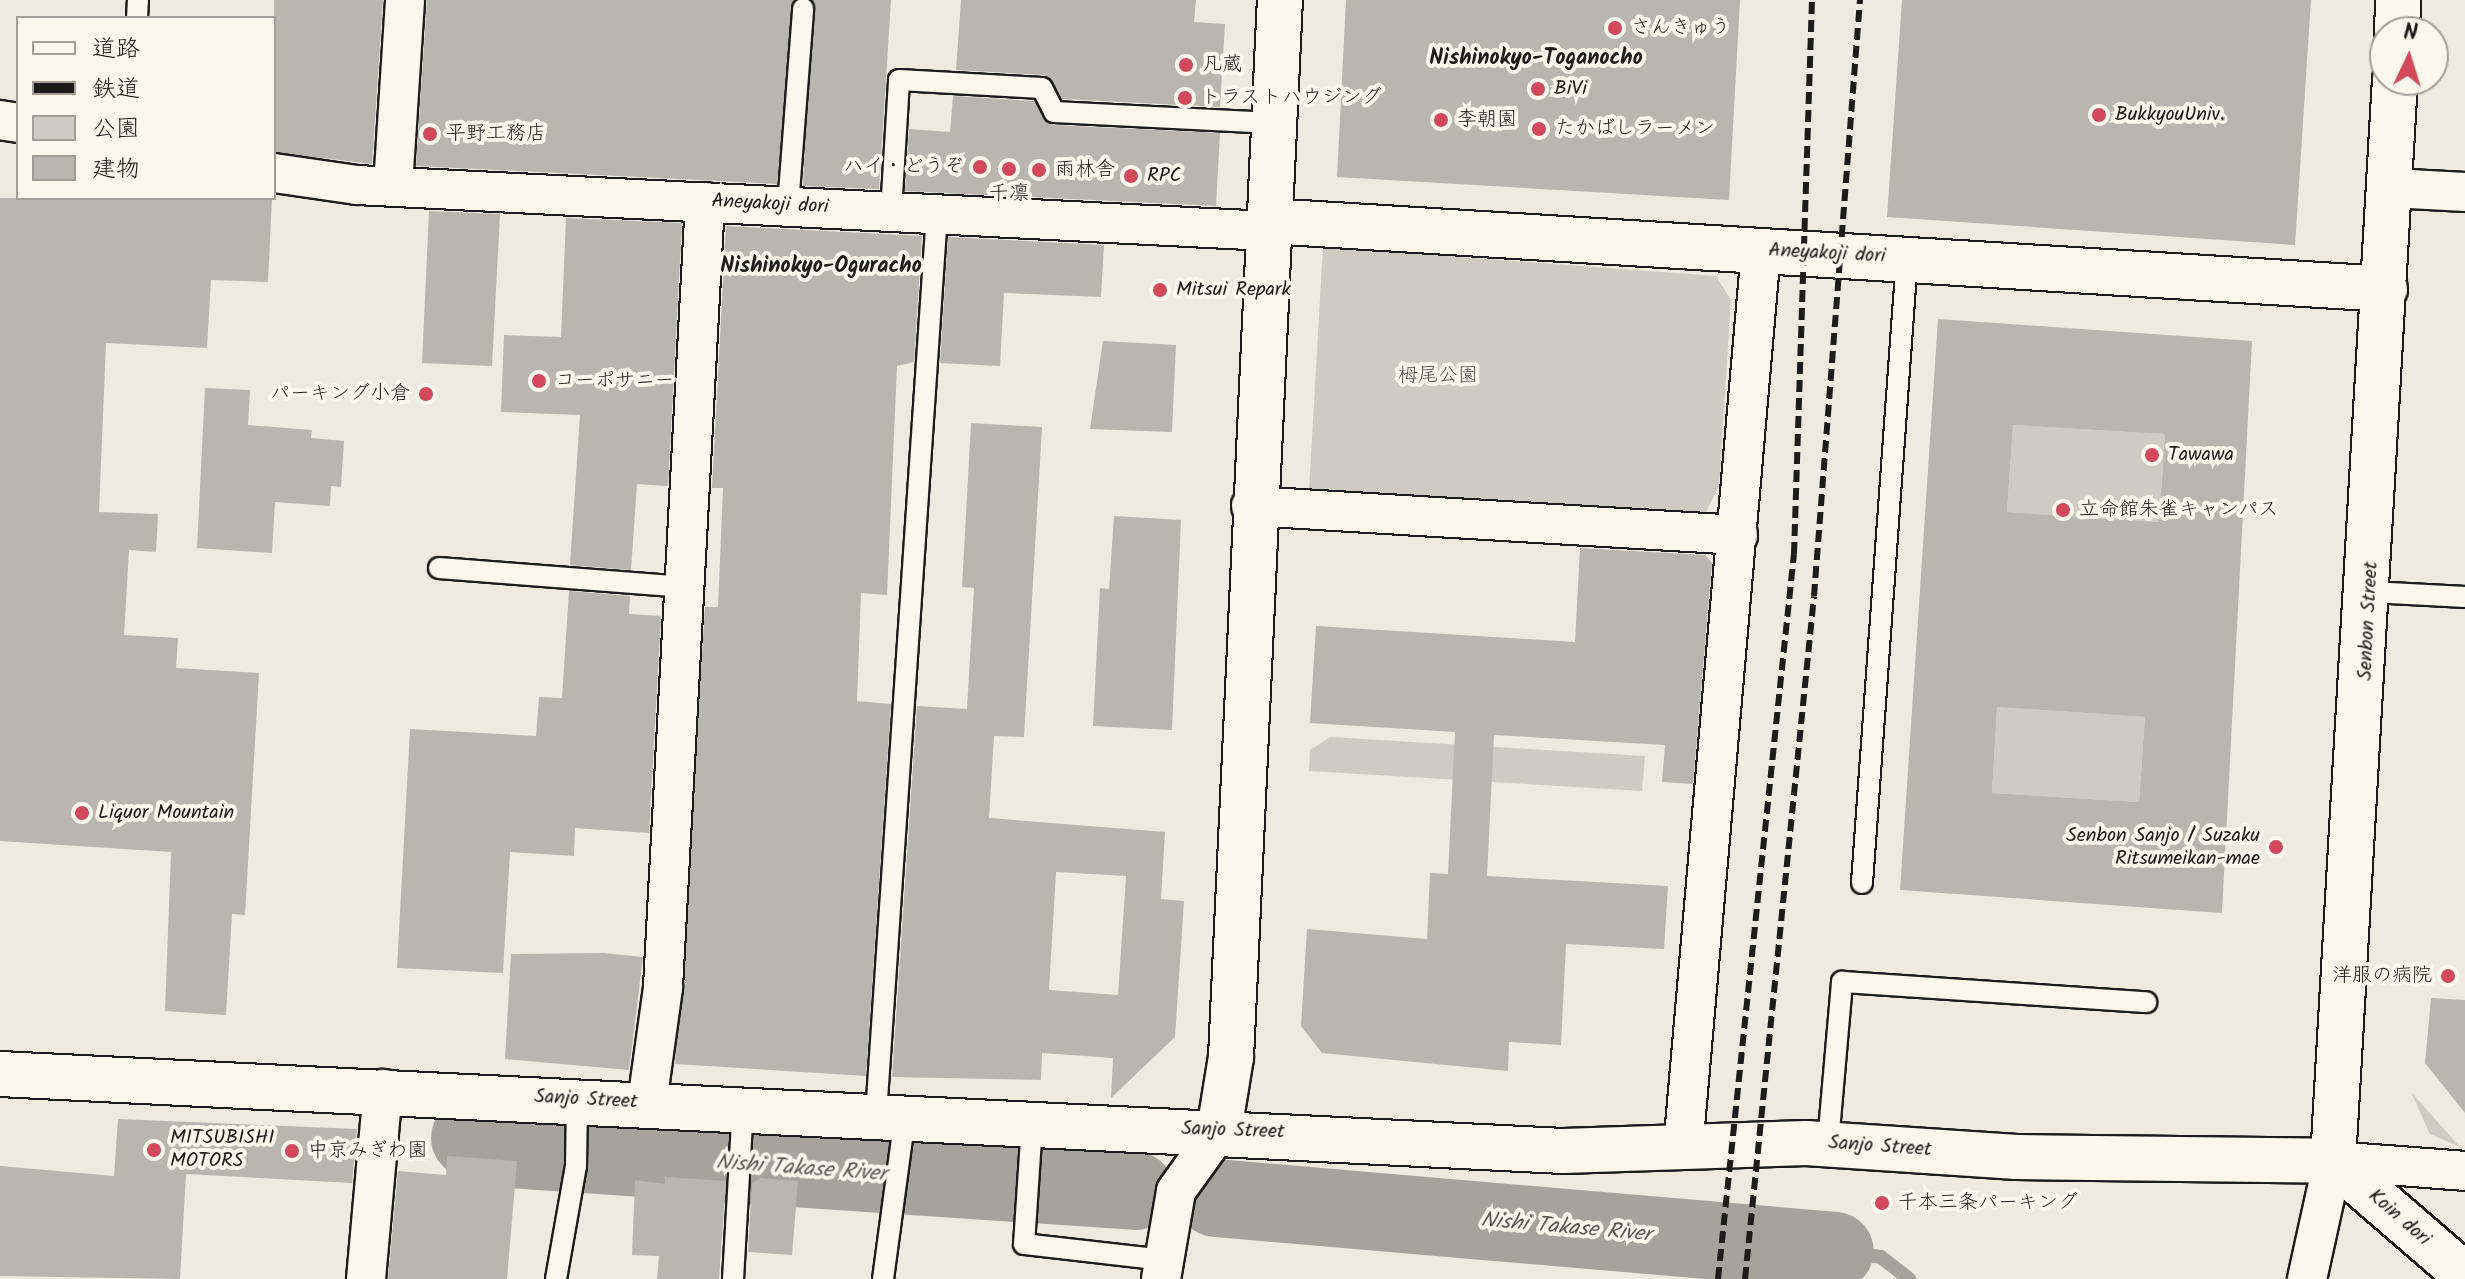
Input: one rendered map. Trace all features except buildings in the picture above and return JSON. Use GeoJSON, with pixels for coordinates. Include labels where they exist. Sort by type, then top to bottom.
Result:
{"type":"FeatureCollection","features":[{"type":"Feature","properties":{"kind":"main road"},"geometry":{"type":"LineString","coordinates":[[1219,1131],[1231,1057],[1251,506],[1280,0]]}},
{"type":"Feature","properties":{"kind":"main road","name":"Senbon Street"},"geometry":{"type":"LineString","coordinates":[[2333,1161],[2371,592],[2394,96]]}},
{"type":"Feature","properties":{"kind":"main road","name":"Aneyakoji dori"},"geometry":{"type":"LineString","coordinates":[[1267,226],[1907,259],[2385,289]]}},
{"type":"Feature","properties":{"kind":"main road","name":"Sanjo Street"},"geometry":{"type":"LineString","coordinates":[[0,1074],[647,1103],[742,1128],[891,1116],[1563,1151],[1828,1143],[2017,1157],[2333,1161]]}},
{"type":"Feature","properties":{"kind":"main road","name":"Koin dori"},"geometry":{"type":"LineString","coordinates":[[2333,1161],[2465,1275]]}},
{"type":"Feature","properties":{"kind":"street"},"geometry":{"type":"LineString","coordinates":[[393,186],[405,0]]}},
{"type":"Feature","properties":{"kind":"street","name":"Aneyakoji dori"},"geometry":{"type":"LineString","coordinates":[[276,173],[393,186],[891,212],[1267,226]]}},
{"type":"Feature","properties":{"kind":"street"},"geometry":{"type":"LineString","coordinates":[[2391,188],[2465,192]]}},
{"type":"Feature","properties":{"kind":"street"},"geometry":{"type":"LineString","coordinates":[[647,1103],[663,987],[688,587],[705,202]]}},
{"type":"Feature","properties":{"kind":"street"},"geometry":{"type":"LineString","coordinates":[[1683,1149],[1761,251]]}},
{"type":"Feature","properties":{"kind":"street"},"geometry":{"type":"LineString","coordinates":[[1251,506],[1738,535]]}},
{"type":"Feature","properties":{"kind":"street"},"geometry":{"type":"LineString","coordinates":[[366,1279],[383,1089]]}},
{"type":"Feature","properties":{"kind":"street"},"geometry":{"type":"LineString","coordinates":[[1163,1269],[1176,1191],[1219,1131]]}},
{"type":"Feature","properties":{"kind":"street"},"geometry":{"type":"LineString","coordinates":[[2307,1279],[2333,1161]]}},
{"type":"Feature","properties":{"kind":"street","name":"Sanjo Street"},"geometry":{"type":"LineString","coordinates":[[2333,1161],[2465,1171]]}},
{"type":"Feature","properties":{"kind":"lane"},"geometry":{"type":"LineString","coordinates":[[788,206],[803,9]]}},
{"type":"Feature","properties":{"kind":"lane"},"geometry":{"type":"LineString","coordinates":[[891,212],[899,80],[1042,88],[1054,112],[1273,123]]}},
{"type":"Feature","properties":{"kind":"lane"},"geometry":{"type":"LineString","coordinates":[[883,1279],[902,1160],[891,1116],[937,214]]}},
{"type":"Feature","properties":{"kind":"lane"},"geometry":{"type":"LineString","coordinates":[[1862,883],[1907,259]]}},
{"type":"Feature","properties":{"kind":"lane"},"geometry":{"type":"LineString","coordinates":[[439,568],[688,587]]}},
{"type":"Feature","properties":{"kind":"lane"},"geometry":{"type":"LineString","coordinates":[[2371,592],[2465,597]]}},
{"type":"Feature","properties":{"kind":"lane"},"geometry":{"type":"LineString","coordinates":[[1828,1143],[1842,982],[2146,1002]]}},
{"type":"Feature","properties":{"kind":"lane"},"geometry":{"type":"LineString","coordinates":[[556,1279],[576,1156],[577,1099]]}},
{"type":"Feature","properties":{"kind":"lane"},"geometry":{"type":"LineString","coordinates":[[1032,1124],[1024,1244],[1163,1269]]}},
{"type":"Feature","properties":{"kind":"lane"},"geometry":{"type":"LineString","coordinates":[[733,1279],[742,1128]]}},
{"type":"Feature","properties":{"kind":"green space","name":"栂尾公園"},"geometry":{"type":"Polygon","coordinates":[[[1323,247],[1716,276],[1731,300],[1719,486],[1706,512],[1309,489],[1323,247]]]}},
{"type":"Feature","properties":{"kind":"green space"},"geometry":{"type":"Polygon","coordinates":[[[2013,425],[2165,434],[2159,522],[2007,512],[2013,425]]]}},
{"type":"Feature","properties":{"kind":"green space"},"geometry":{"type":"Polygon","coordinates":[[[1997,707],[2145,717],[2139,802],[1992,793],[1997,707]]]}},
{"type":"Feature","properties":{"kind":"green space"},"geometry":{"type":"Polygon","coordinates":[[[1330,737],[1645,756],[1642,791],[1309,771],[1310,750],[1330,737]]]}},
{"type":"Feature","properties":{"kind":"green space"},"geometry":{"type":"Polygon","coordinates":[[[2411,1092],[2460,1147],[2430,1134],[2411,1092]]]}},
{"type":"Feature","properties":{"kind":"waterway","name":"Nishi Takase River"},"geometry":{"type":"LineString","coordinates":[[470,1138],[479,1147],[1136,1191]]}},
{"type":"Feature","properties":{"kind":"waterway","name":"Nishi Takase River"},"geometry":{"type":"LineString","coordinates":[[1216,1198],[1835,1251]]}},
{"type":"Feature","properties":{"kind":"waterway","name":"Nishi Takase River"},"geometry":{"type":"LineString","coordinates":[[1835,1251],[1881,1257],[1909,1279]]}},
{"type":"Feature","properties":{"kind":"railway"},"geometry":{"type":"LineString","coordinates":[[1718,1279],[1794,554],[1812,0]]}},
{"type":"Feature","properties":{"kind":"railway"},"geometry":{"type":"LineString","coordinates":[[1745,1279],[1814,596],[1860,0]]}},
{"type":"Feature","properties":{"kind":"place","name":"さんきゅう"},"geometry":{"type":"Point","coordinates":[1615,28]}},
{"type":"Feature","properties":{"kind":"place","name":"凡蔵"},"geometry":{"type":"Point","coordinates":[1186,65]}},
{"type":"Feature","properties":{"kind":"place","name":"BiVi"},"geometry":{"type":"Point","coordinates":[1538,89]}},
{"type":"Feature","properties":{"kind":"place","name":"トラストハウジング"},"geometry":{"type":"Point","coordinates":[1185,98]}},
{"type":"Feature","properties":{"kind":"place","name":"BukkyouUniv."},"geometry":{"type":"Point","coordinates":[2099,115]}},
{"type":"Feature","properties":{"kind":"place","name":"李朝園"},"geometry":{"type":"Point","coordinates":[1441,120]}},
{"type":"Feature","properties":{"kind":"place","name":"たかばしラーメン"},"geometry":{"type":"Point","coordinates":[1539,129]}},
{"type":"Feature","properties":{"kind":"place","name":"平野工務店"},"geometry":{"type":"Point","coordinates":[430,134]}},
{"type":"Feature","properties":{"kind":"place","name":"ハイ・どうぞ"},"geometry":{"type":"Point","coordinates":[980,167]}},
{"type":"Feature","properties":{"kind":"place","name":"千凛"},"geometry":{"type":"Point","coordinates":[1009,169]}},
{"type":"Feature","properties":{"kind":"place","name":"雨林舎"},"geometry":{"type":"Point","coordinates":[1039,170]}},
{"type":"Feature","properties":{"kind":"place","name":"RPC"},"geometry":{"type":"Point","coordinates":[1131,176]}},
{"type":"Feature","properties":{"kind":"place","name":"Mitsui Repark"},"geometry":{"type":"Point","coordinates":[1160,290]}},
{"type":"Feature","properties":{"kind":"place","name":"コーポサニー"},"geometry":{"type":"Point","coordinates":[539,381]}},
{"type":"Feature","properties":{"kind":"place","name":"パーキング小倉"},"geometry":{"type":"Point","coordinates":[426,394]}},
{"type":"Feature","properties":{"kind":"place","name":"Tawawa"},"geometry":{"type":"Point","coordinates":[2152,455]}},
{"type":"Feature","properties":{"kind":"place","name":"立命館朱雀キャンパス"},"geometry":{"type":"Point","coordinates":[2063,510]}},
{"type":"Feature","properties":{"kind":"place","name":"Liquor Mountain"},"geometry":{"type":"Point","coordinates":[82,813]}},
{"type":"Feature","properties":{"kind":"place","name":"Senbon Sanjo / Suzaku Ritsumeikan-mae"},"geometry":{"type":"Point","coordinates":[2276,847]}},
{"type":"Feature","properties":{"kind":"place","name":"洋服の病院"},"geometry":{"type":"Point","coordinates":[2448,976]}},
{"type":"Feature","properties":{"kind":"place","name":"MITSUBISHI MOTORS"},"geometry":{"type":"Point","coordinates":[154,1150]}},
{"type":"Feature","properties":{"kind":"place","name":"中京みぎわ園"},"geometry":{"type":"Point","coordinates":[292,1151]}},
{"type":"Feature","properties":{"kind":"place","name":"千本三条パーキング"},"geometry":{"type":"Point","coordinates":[1882,1203]}},
{"type":"Feature","properties":{"kind":"district","name":"Nishinokyo-Toganocho"},"geometry":{"type":"Point","coordinates":[1536,59]}},
{"type":"Feature","properties":{"kind":"district","name":"Nishinokyo-Oguracho"},"geometry":{"type":"Point","coordinates":[821,267]}}]}
